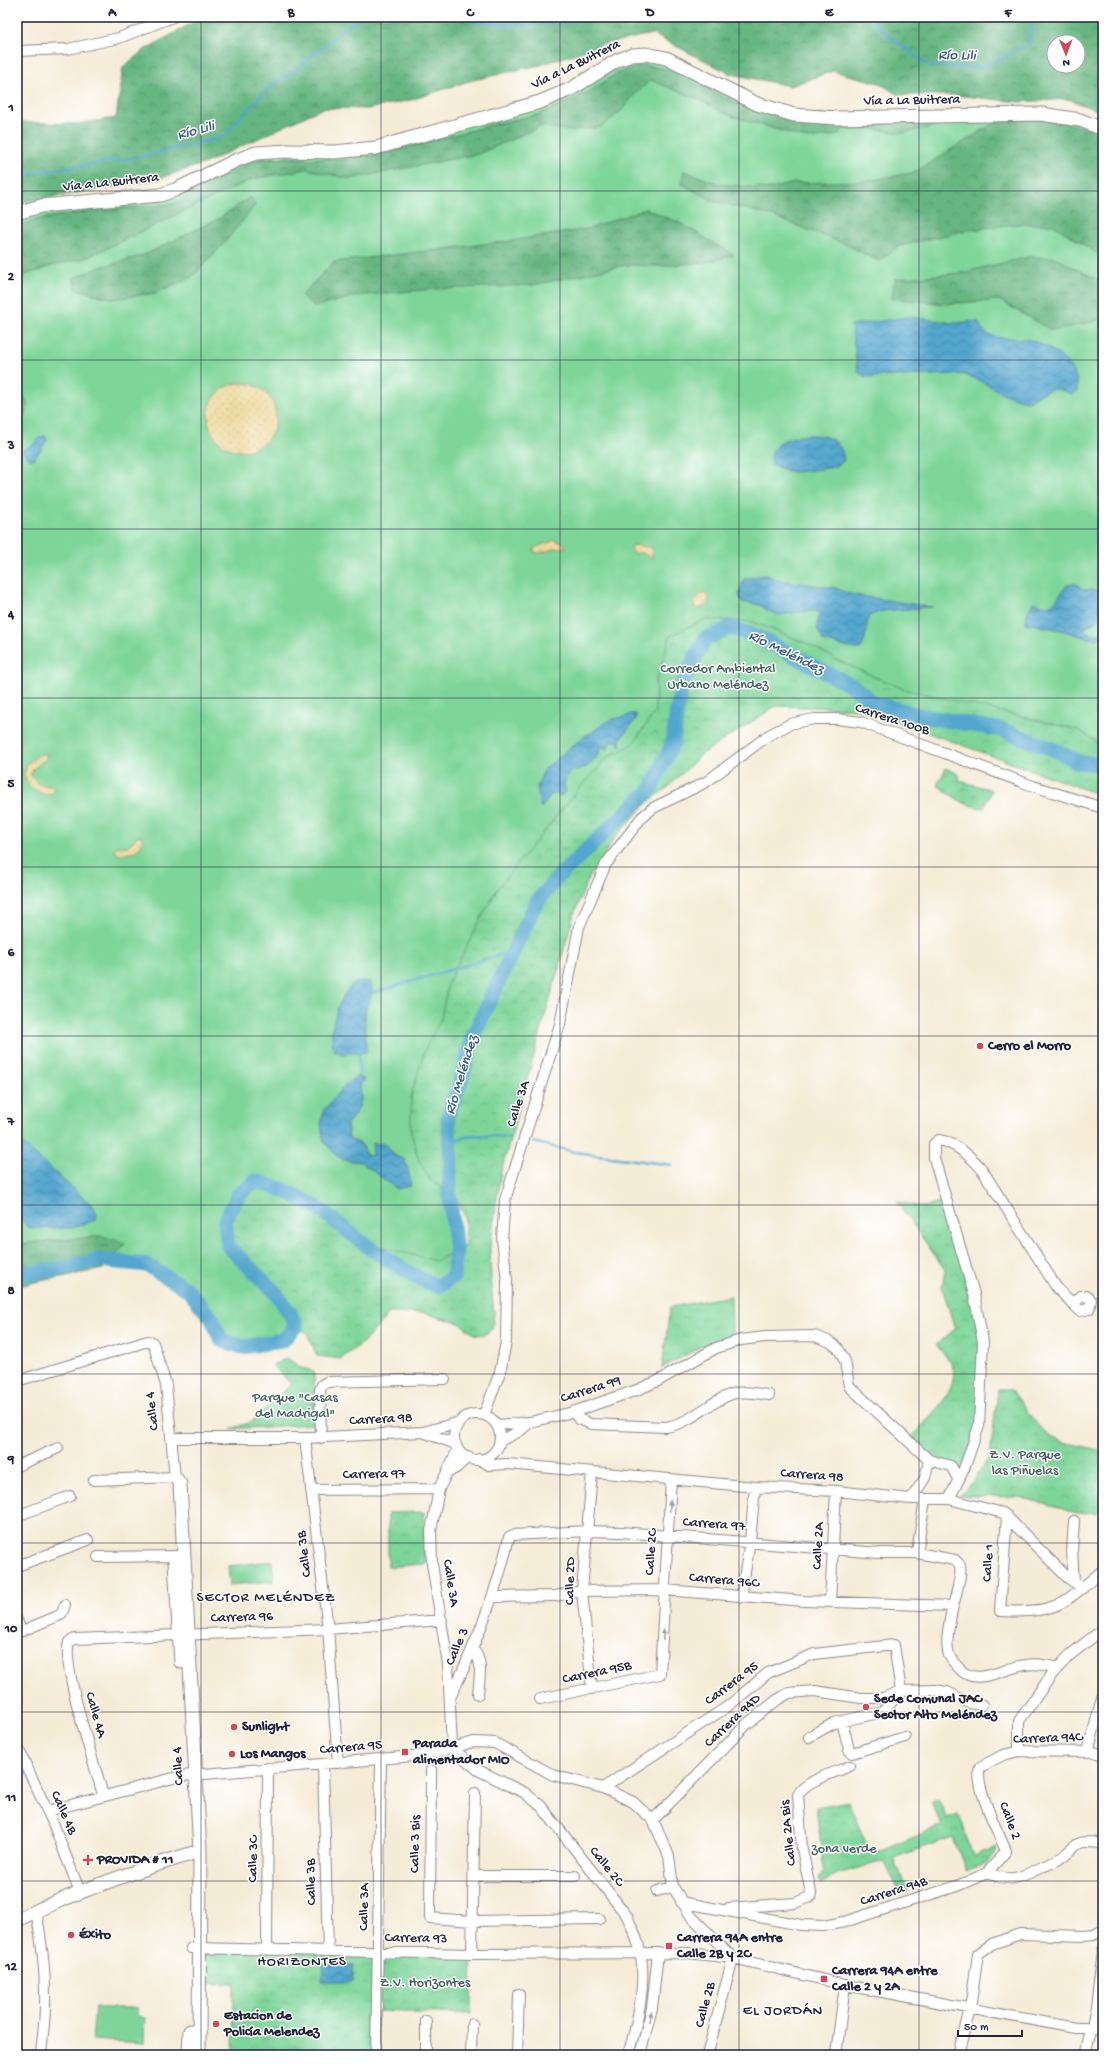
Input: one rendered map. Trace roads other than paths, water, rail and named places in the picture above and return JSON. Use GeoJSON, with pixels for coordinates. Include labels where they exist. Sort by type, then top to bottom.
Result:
{"type":"FeatureCollection","features":[{"type":"Feature","properties":{"kind":"street"},"geometry":{"type":"LineString","coordinates":[[17,51],[68,49],[119,38],[174,17]]}},
{"type":"Feature","properties":{"kind":"street","name":"Vía a La Buitrera"},"geometry":{"type":"LineString","coordinates":[[17,213],[41,206],[160,195],[176,190],[237,160],[256,153],[288,150],[334,152],[376,148],[551,98],[618,60],[639,54],[656,55],[666,58],[757,104],[794,115],[837,118],[1041,114],[1080,120],[1103,129]]}},
{"type":"Feature","properties":{"kind":"street","name":"Carrera 100B"},"geometry":{"type":"LineString","coordinates":[[642,818],[653,808],[706,782],[769,735],[790,724],[814,719],[837,719],[861,722],[1033,786],[1103,808]]}},
{"type":"Feature","properties":{"kind":"street","name":"Calle 3A"},"geometry":{"type":"LineString","coordinates":[[484,1415],[500,1372],[506,1342],[507,1280],[502,1239],[504,1200],[560,1024],[579,927],[606,864],[642,818]]}},
{"type":"Feature","properties":{"kind":"street"},"geometry":{"type":"LineString","coordinates":[[950,1499],[966,1464],[979,1426],[983,1342],[974,1294],[934,1158],[934,1144],[939,1140],[947,1142],[970,1156],[981,1168],[1057,1288],[1076,1306]]}},
{"type":"Feature","properties":{"kind":"street","name":"Carrera 99"},"geometry":{"type":"LineString","coordinates":[[497,1425],[530,1422],[573,1412],[658,1381],[716,1348],[741,1340],[765,1337],[815,1336],[830,1342],[838,1348],[845,1361],[849,1386],[929,1460]]}},
{"type":"Feature","properties":{"kind":"street","name":"Calle 4"},"geometry":{"type":"LineString","coordinates":[[17,1381],[148,1341],[153,1343],[166,1385],[175,1477],[171,1484],[180,1556],[196,1853],[195,1948],[198,2055]]}},
{"type":"Feature","properties":{"kind":"street"},"geometry":{"type":"LineString","coordinates":[[321,1438],[320,1390],[322,1385],[328,1382],[445,1379]]}},
{"type":"Feature","properties":{"kind":"street"},"geometry":{"type":"LineString","coordinates":[[573,1412],[579,1419],[591,1424],[666,1427],[678,1425],[695,1416],[714,1402],[733,1393],[769,1395]]}},
{"type":"Feature","properties":{"kind":"street"},"geometry":{"type":"LineString","coordinates":[[471,1415],[484,1415],[497,1425],[500,1432],[500,1441],[495,1451],[486,1457],[479,1459],[468,1457],[457,1446],[455,1432],[460,1422],[471,1415]]}},
{"type":"Feature","properties":{"kind":"street","name":"Carrera 98"},"geometry":{"type":"LineString","coordinates":[[172,1438],[321,1438],[423,1432],[460,1422]]}},
{"type":"Feature","properties":{"kind":"street","name":"Carrera 99"},"geometry":{"type":"LineString","coordinates":[[500,1441],[520,1431],[530,1422]]}},
{"type":"Feature","properties":{"kind":"street","name":"Carrera 98"},"geometry":{"type":"LineString","coordinates":[[423,1432],[457,1446]]}},
{"type":"Feature","properties":{"kind":"street","name":"Calle 3B"},"geometry":{"type":"LineString","coordinates":[[305,1438],[328,1629],[338,1763]]}},
{"type":"Feature","properties":{"kind":"street","name":"Calle 3A"},"geometry":{"type":"LineString","coordinates":[[452,1748],[448,1664],[432,1564],[431,1531],[439,1489],[447,1474],[457,1446]]}},
{"type":"Feature","properties":{"kind":"street"},"geometry":{"type":"LineString","coordinates":[[17,1466],[58,1448]]}},
{"type":"Feature","properties":{"kind":"street"},"geometry":{"type":"LineString","coordinates":[[495,1451],[508,1464]]}},
{"type":"Feature","properties":{"kind":"street","name":"Calle 3A"},"geometry":{"type":"LineString","coordinates":[[447,1474],[468,1457]]}},
{"type":"Feature","properties":{"kind":"street","name":"Carrera 98"},"geometry":{"type":"LineString","coordinates":[[479,1459],[489,1466],[508,1464],[755,1487],[836,1491],[912,1499],[950,1499],[1003,1513],[1074,1582],[1083,1588]]}},
{"type":"Feature","properties":{"kind":"street"},"geometry":{"type":"LineString","coordinates":[[912,1499],[925,1478],[929,1460],[951,1466],[966,1464]]}},
{"type":"Feature","properties":{"kind":"street"},"geometry":{"type":"LineString","coordinates":[[951,1466],[958,1479]]}},
{"type":"Feature","properties":{"kind":"street","name":"Calle 2D"},"geometry":{"type":"LineString","coordinates":[[592,1473],[582,1591],[592,1689]]}},
{"type":"Feature","properties":{"kind":"street"},"geometry":{"type":"LineString","coordinates":[[94,1480],[175,1477]]}},
{"type":"Feature","properties":{"kind":"street","name":"Calle 2C"},"geometry":{"type":"LineString","coordinates":[[660,1674],[671,1479]]}},
{"type":"Feature","properties":{"kind":"street"},"geometry":{"type":"LineString","coordinates":[[741,1597],[750,1541],[755,1487]]}},
{"type":"Feature","properties":{"kind":"street","name":"Carrera 97"},"geometry":{"type":"LineString","coordinates":[[311,1490],[439,1489]]}},
{"type":"Feature","properties":{"kind":"street","name":"Calle 2A"},"geometry":{"type":"LineString","coordinates":[[830,1602],[836,1491]]}},
{"type":"Feature","properties":{"kind":"street"},"geometry":{"type":"LineString","coordinates":[[17,1516],[70,1496]]}},
{"type":"Feature","properties":{"kind":"street"},"geometry":{"type":"LineString","coordinates":[[918,1553],[924,1499]]}},
{"type":"Feature","properties":{"kind":"street","name":"Calle 1"},"geometry":{"type":"LineString","coordinates":[[1007,1516],[1000,1611],[1029,1613],[1050,1609],[1066,1601],[1083,1588]]}},
{"type":"Feature","properties":{"kind":"street"},"geometry":{"type":"LineString","coordinates":[[1074,1521],[1072,1550],[1074,1582]]}},
{"type":"Feature","properties":{"kind":"street","name":"Carrera 97"},"geometry":{"type":"LineString","coordinates":[[509,1537],[513,1535],[587,1531],[750,1541],[879,1553],[918,1553],[955,1560],[960,1565],[962,1572],[953,1606],[948,1644],[950,1655],[958,1667],[967,1674],[983,1676],[1025,1664],[1044,1664],[1058,1668]]}},
{"type":"Feature","properties":{"kind":"street","name":"Calle 3"},"geometry":{"type":"LineString","coordinates":[[450,1698],[473,1650],[493,1597],[509,1537]]}},
{"type":"Feature","properties":{"kind":"street"},"geometry":{"type":"LineString","coordinates":[[17,1566],[88,1540]]}},
{"type":"Feature","properties":{"kind":"street"},"geometry":{"type":"LineString","coordinates":[[98,1557],[180,1556]]}},
{"type":"Feature","properties":{"kind":"street"},"geometry":{"type":"LineString","coordinates":[[1083,1588],[1103,1570]]}},
{"type":"Feature","properties":{"kind":"street","name":"Carrera 96C"},"geometry":{"type":"LineString","coordinates":[[493,1597],[555,1596],[582,1591],[664,1590],[741,1597],[830,1602],[953,1606]]}},
{"type":"Feature","properties":{"kind":"street"},"geometry":{"type":"LineString","coordinates":[[17,1620],[19,1632],[58,1616],[62,1613],[66,1605]]}},
{"type":"Feature","properties":{"kind":"street","name":"Carrera 96"},"geometry":{"type":"LineString","coordinates":[[69,1642],[75,1639],[328,1629],[442,1620]]}},
{"type":"Feature","properties":{"kind":"street"},"geometry":{"type":"LineString","coordinates":[[1019,1751],[1019,1721],[1058,1668],[1070,1655],[1103,1629]]}},
{"type":"Feature","properties":{"kind":"street","name":"Calle 4A"},"geometry":{"type":"LineString","coordinates":[[69,1642],[66,1650],[74,1692],[103,1795]]}},
{"type":"Feature","properties":{"kind":"street","name":"Carrera 95"},"geometry":{"type":"LineString","coordinates":[[603,1788],[727,1707],[768,1674],[814,1654],[894,1645],[901,1691]]}},
{"type":"Feature","properties":{"kind":"street"},"geometry":{"type":"LineString","coordinates":[[473,1650],[478,1654],[480,1660],[478,1694]]}},
{"type":"Feature","properties":{"kind":"street","name":"Carrera 95B"},"geometry":{"type":"LineString","coordinates":[[540,1699],[660,1674]]}},
{"type":"Feature","properties":{"kind":"street","name":"Carrera 94D"},"geometry":{"type":"LineString","coordinates":[[654,1820],[747,1724],[788,1693],[815,1691],[860,1698],[883,1698],[901,1691],[936,1690],[947,1692],[970,1703],[982,1705]]}},
{"type":"Feature","properties":{"kind":"street"},"geometry":{"type":"LineString","coordinates":[[809,1737],[834,1723],[883,1712],[901,1691]]}},
{"type":"Feature","properties":{"kind":"street"},"geometry":{"type":"LineString","coordinates":[[1088,1752],[1102,1700]]}},
{"type":"Feature","properties":{"kind":"street"},"geometry":{"type":"LineString","coordinates":[[842,1721],[849,1750],[852,1753],[905,1737]]}},
{"type":"Feature","properties":{"kind":"street","name":"Carrera 95"},"geometry":{"type":"LineString","coordinates":[[48,1811],[103,1795],[191,1775],[381,1760],[425,1755],[474,1742],[494,1743],[553,1775],[603,1788],[633,1802],[654,1820]]}},
{"type":"Feature","properties":{"kind":"street","name":"Calle 4B"},"geometry":{"type":"LineString","coordinates":[[17,1746],[48,1811],[80,1892]]}},
{"type":"Feature","properties":{"kind":"street","name":"Calle 2C"},"geometry":{"type":"LineString","coordinates":[[452,1748],[478,1770],[524,1793],[541,1806],[627,1916],[637,1937],[641,1953],[642,1986],[628,2055]]}},
{"type":"Feature","properties":{"kind":"street","name":"Carrera 94C"},"geometry":{"type":"LineString","coordinates":[[978,1775],[980,1767],[1003,1755],[1019,1751],[1088,1752],[1103,1755]]}},
{"type":"Feature","properties":{"kind":"street","name":"Calle 3A"},"geometry":{"type":"LineString","coordinates":[[376,2055],[379,1952],[381,1760]]}},
{"type":"Feature","properties":{"kind":"street","name":"Calle 3B"},"geometry":{"type":"LineString","coordinates":[[323,1764],[328,1951]]}},
{"type":"Feature","properties":{"kind":"street","name":"Calle 2A Bis"},"geometry":{"type":"LineString","coordinates":[[715,1909],[795,1903],[810,1897],[811,1893],[802,1849],[798,1795],[800,1789],[807,1784],[850,1766]]}},
{"type":"Feature","properties":{"kind":"street","name":"Calle 3C"},"geometry":{"type":"LineString","coordinates":[[267,1949],[268,1768]]}},
{"type":"Feature","properties":{"kind":"street","name":"Calle 3 Bis"},"geometry":{"type":"LineString","coordinates":[[431,1770],[430,1918],[473,1921]]}},
{"type":"Feature","properties":{"kind":"street","name":"Calle 2"},"geometry":{"type":"LineString","coordinates":[[978,1775],[980,1786],[1006,1850],[987,1873]]}},
{"type":"Feature","properties":{"kind":"street"},"geometry":{"type":"LineString","coordinates":[[472,1954],[475,1793]]}},
{"type":"Feature","properties":{"kind":"street"},"geometry":{"type":"LineString","coordinates":[[654,1820],[669,1856],[673,1887],[681,1902],[691,1916],[733,1958]]}},
{"type":"Feature","properties":{"kind":"street"},"geometry":{"type":"LineString","coordinates":[[987,1873],[1002,1878],[1020,1878],[1060,1858],[1072,1846],[1085,1841],[1103,1844]]}},
{"type":"Feature","properties":{"kind":"street"},"geometry":{"type":"LineString","coordinates":[[17,1920],[80,1892],[138,1870],[196,1853]]}},
{"type":"Feature","properties":{"kind":"street","name":"Carrera 94B"},"geometry":{"type":"LineString","coordinates":[[681,1902],[801,1925],[823,1926],[844,1922],[957,1886],[987,1873]]}},
{"type":"Feature","properties":{"kind":"street"},"geometry":{"type":"LineString","coordinates":[[474,1876],[574,1876]]}},
{"type":"Feature","properties":{"kind":"street"},"geometry":{"type":"LineString","coordinates":[[658,1891],[673,1887]]}},
{"type":"Feature","properties":{"kind":"street"},"geometry":{"type":"LineString","coordinates":[[36,1911],[44,1957],[45,1985],[45,2007],[40,2055]]}},
{"type":"Feature","properties":{"kind":"street"},"geometry":{"type":"LineString","coordinates":[[473,1921],[600,1919]]}},
{"type":"Feature","properties":{"kind":"street"},"geometry":{"type":"LineString","coordinates":[[958,2055],[970,2009],[978,1954],[992,1944],[1020,1934],[1084,1936],[1094,1935],[1103,1930]]}},
{"type":"Feature","properties":{"kind":"street","name":"Calle 4"},"geometry":{"type":"LineString","coordinates":[[189,2055],[195,1948]]}},
{"type":"Feature","properties":{"kind":"street","name":"Carrera 93"},"geometry":{"type":"LineString","coordinates":[[195,1948],[472,1954],[687,1953],[733,1958],[845,1986],[1075,2028],[1103,2027]]}},
{"type":"Feature","properties":{"kind":"street"},"geometry":{"type":"LineString","coordinates":[[1085,2055],[1092,2028],[1100,2006],[1103,1950]]}},
{"type":"Feature","properties":{"kind":"street"},"geometry":{"type":"LineString","coordinates":[[640,2055],[652,2008],[658,1953]]}},
{"type":"Feature","properties":{"kind":"street","name":"Calle 2B"},"geometry":{"type":"LineString","coordinates":[[707,2055],[733,1958]]}},
{"type":"Feature","properties":{"kind":"street"},"geometry":{"type":"LineString","coordinates":[[836,2055],[845,1986]]}},
{"type":"Feature","properties":{"kind":"street"},"geometry":{"type":"LineString","coordinates":[[517,2055],[519,1994]]}},
{"type":"Feature","properties":{"kind":"street"},"geometry":{"type":"LineString","coordinates":[[426,2021],[426,2055]]}},
{"type":"Feature","properties":{"kind":"street"},"geometry":{"type":"LineString","coordinates":[[471,2055],[472,2024]]}},
{"type":"Feature","properties":{"kind":"water"},"geometry":{"type":"Polygon","coordinates":[[[910,317],[953,323],[978,321],[982,330],[994,337],[1025,339],[1038,343],[1055,352],[1069,366],[1077,382],[1077,391],[1072,394],[1062,390],[1052,389],[1028,401],[1002,393],[979,380],[961,374],[866,377],[858,372],[851,325],[910,317]]]}},
{"type":"Feature","properties":{"kind":"water"},"geometry":{"type":"Polygon","coordinates":[[[806,435],[831,439],[840,447],[844,460],[839,465],[834,467],[796,472],[772,466],[771,458],[776,446],[786,440],[806,435]]]}},
{"type":"Feature","properties":{"kind":"water"},"geometry":{"type":"Polygon","coordinates":[[[45,436],[47,440],[35,458],[30,460],[22,450],[33,445],[40,437],[45,436]]]}},
{"type":"Feature","properties":{"kind":"water"},"geometry":{"type":"Polygon","coordinates":[[[765,575],[780,580],[835,588],[853,595],[932,607],[882,611],[869,616],[863,646],[860,649],[851,648],[823,641],[817,628],[819,614],[816,611],[779,615],[768,611],[760,605],[742,602],[739,594],[744,579],[765,575]]]}},
{"type":"Feature","properties":{"kind":"water"},"geometry":{"type":"Polygon","coordinates":[[[1068,584],[1076,584],[1084,590],[1091,589],[1103,593],[1103,622],[1101,619],[1084,628],[1093,634],[1103,632],[1103,637],[1095,639],[1084,637],[1065,631],[1026,623],[1027,614],[1033,602],[1047,606],[1053,604],[1068,584]]]}},
{"type":"Feature","properties":{"kind":"water"},"geometry":{"type":"Polygon","coordinates":[[[631,714],[636,714],[636,719],[620,740],[621,746],[619,746],[617,740],[614,742],[610,741],[608,749],[600,746],[599,754],[587,767],[577,769],[569,774],[565,781],[566,791],[561,796],[556,793],[551,795],[541,808],[537,787],[542,774],[547,767],[586,735],[603,724],[631,714]]]}},
{"type":"Feature","properties":{"kind":"water"},"geometry":{"type":"Polygon","coordinates":[[[356,982],[370,982],[372,986],[372,993],[365,1012],[367,1052],[341,1054],[334,1050],[332,1042],[333,1023],[344,995],[356,982]]]}},
{"type":"Feature","properties":{"kind":"water"},"geometry":{"type":"Polygon","coordinates":[[[359,1075],[359,1078],[364,1079],[360,1087],[361,1099],[356,1113],[347,1124],[349,1139],[362,1145],[365,1150],[365,1154],[369,1156],[372,1155],[373,1143],[386,1144],[395,1156],[405,1160],[411,1181],[410,1186],[397,1189],[361,1162],[344,1160],[336,1155],[325,1143],[321,1123],[324,1110],[345,1085],[359,1075]]]}},
{"type":"Feature","properties":{"kind":"water"},"geometry":{"type":"Polygon","coordinates":[[[17,1142],[25,1146],[94,1207],[97,1214],[96,1220],[72,1228],[28,1228],[23,1221],[17,1219],[17,1142]]]}},
{"type":"Feature","properties":{"kind":"water"},"geometry":{"type":"Polygon","coordinates":[[[323,1964],[353,1965],[353,1981],[322,1981],[323,1964]]]}},
{"type":"Feature","properties":{"kind":"waterway","name":"Río Lili"},"geometry":{"type":"LineString","coordinates":[[17,175],[135,158],[223,137],[263,93],[297,69],[350,24],[364,17]]}},
{"type":"Feature","properties":{"kind":"waterway","name":"Río Lili"},"geometry":{"type":"LineString","coordinates":[[452,17],[488,23],[506,24],[560,23],[596,17]]}},
{"type":"Feature","properties":{"kind":"waterway","name":"Río Lili"},"geometry":{"type":"LineString","coordinates":[[871,17],[881,30],[929,66],[981,68],[1029,44],[1033,17]]}},
{"type":"Feature","properties":{"kind":"waterway","name":"Río Meléndez"},"geometry":{"type":"LineString","coordinates":[[17,1275],[64,1268],[99,1260],[147,1265],[188,1290],[212,1319],[221,1340],[243,1347],[283,1340],[296,1326],[289,1312],[275,1292],[228,1246],[225,1221],[238,1195],[255,1181],[284,1190],[315,1206],[371,1249],[420,1279],[438,1286],[453,1277],[456,1251],[449,1190],[451,1158],[448,1117],[462,1078],[472,1038],[537,901],[560,875],[651,789],[673,743],[677,709],[684,679],[705,639],[729,628],[754,635],[854,687],[874,703],[923,716],[1002,730],[1053,749],[1078,762],[1103,765]]}},
{"type":"Feature","properties":{"kind":"waterway"},"geometry":{"type":"LineString","coordinates":[[372,993],[514,951]]}},
{"type":"Feature","properties":{"kind":"waterway"},"geometry":{"type":"LineString","coordinates":[[359,1053],[359,1075]]}},
{"type":"Feature","properties":{"kind":"waterway"},"geometry":{"type":"LineString","coordinates":[[451,1141],[473,1135],[510,1137]]}},
{"type":"Feature","properties":{"kind":"waterway"},"geometry":{"type":"LineString","coordinates":[[533,1142],[575,1152],[672,1165]]}},
{"type":"Feature","properties":{"kind":"place","name":"Cerro el Morro"},"geometry":{"type":"Point","coordinates":[980,1046]}},
{"type":"Feature","properties":{"kind":"place","name":"Sede Comunal JAC Sector Alto Meléndez"},"geometry":{"type":"Point","coordinates":[866,1707]}},
{"type":"Feature","properties":{"kind":"place","name":"Sunlight"},"geometry":{"type":"Point","coordinates":[234,1727]}},
{"type":"Feature","properties":{"kind":"place","name":"Parada alimentador MIO"},"geometry":{"type":"Point","coordinates":[405,1752]}},
{"type":"Feature","properties":{"kind":"place","name":"Los Mangos"},"geometry":{"type":"Point","coordinates":[232,1754]}},
{"type":"Feature","properties":{"kind":"place","name":"PROVIDA # 11"},"geometry":{"type":"Point","coordinates":[88,1860]}},
{"type":"Feature","properties":{"kind":"place","name":"Éxito"},"geometry":{"type":"Point","coordinates":[71,1935]}},
{"type":"Feature","properties":{"kind":"place","name":"Carrera 94A entre Calle 2B y 2C"},"geometry":{"type":"Point","coordinates":[669,1946]}},
{"type":"Feature","properties":{"kind":"place","name":"Carrera 94A entre Calle 2 y 2A"},"geometry":{"type":"Point","coordinates":[824,1979]}},
{"type":"Feature","properties":{"kind":"place","name":"Estacion de Policía Melendez"},"geometry":{"type":"Point","coordinates":[216,2024]}},
{"type":"Feature","properties":{"kind":"district","name":"SECTOR MELÉNDEZ"},"geometry":{"type":"Point","coordinates":[266,1598]}},
{"type":"Feature","properties":{"kind":"district","name":"HORIZONTES"},"geometry":{"type":"Point","coordinates":[302,1962]}},
{"type":"Feature","properties":{"kind":"district","name":"EL JORDÁN"},"geometry":{"type":"Point","coordinates":[783,2011]}},
{"type":"Feature","properties":{"kind":"park label","name":"Corredor Ambiental Urbano Meléndez"},"geometry":{"type":"Point","coordinates":[718,678]}},
{"type":"Feature","properties":{"kind":"park label","name":"Parque \"Casas del Madrigal\""},"geometry":{"type":"Point","coordinates":[295,1406]}},
{"type":"Feature","properties":{"kind":"park label","name":"Z.V. Parque las Piñuelas"},"geometry":{"type":"Point","coordinates":[1025,1464]}},
{"type":"Feature","properties":{"kind":"park label","name":"zona verde"},"geometry":{"type":"Point","coordinates":[844,1849]}},
{"type":"Feature","properties":{"kind":"park label","name":"Z.V. Horizontes"},"geometry":{"type":"Point","coordinates":[425,1983]}}]}
